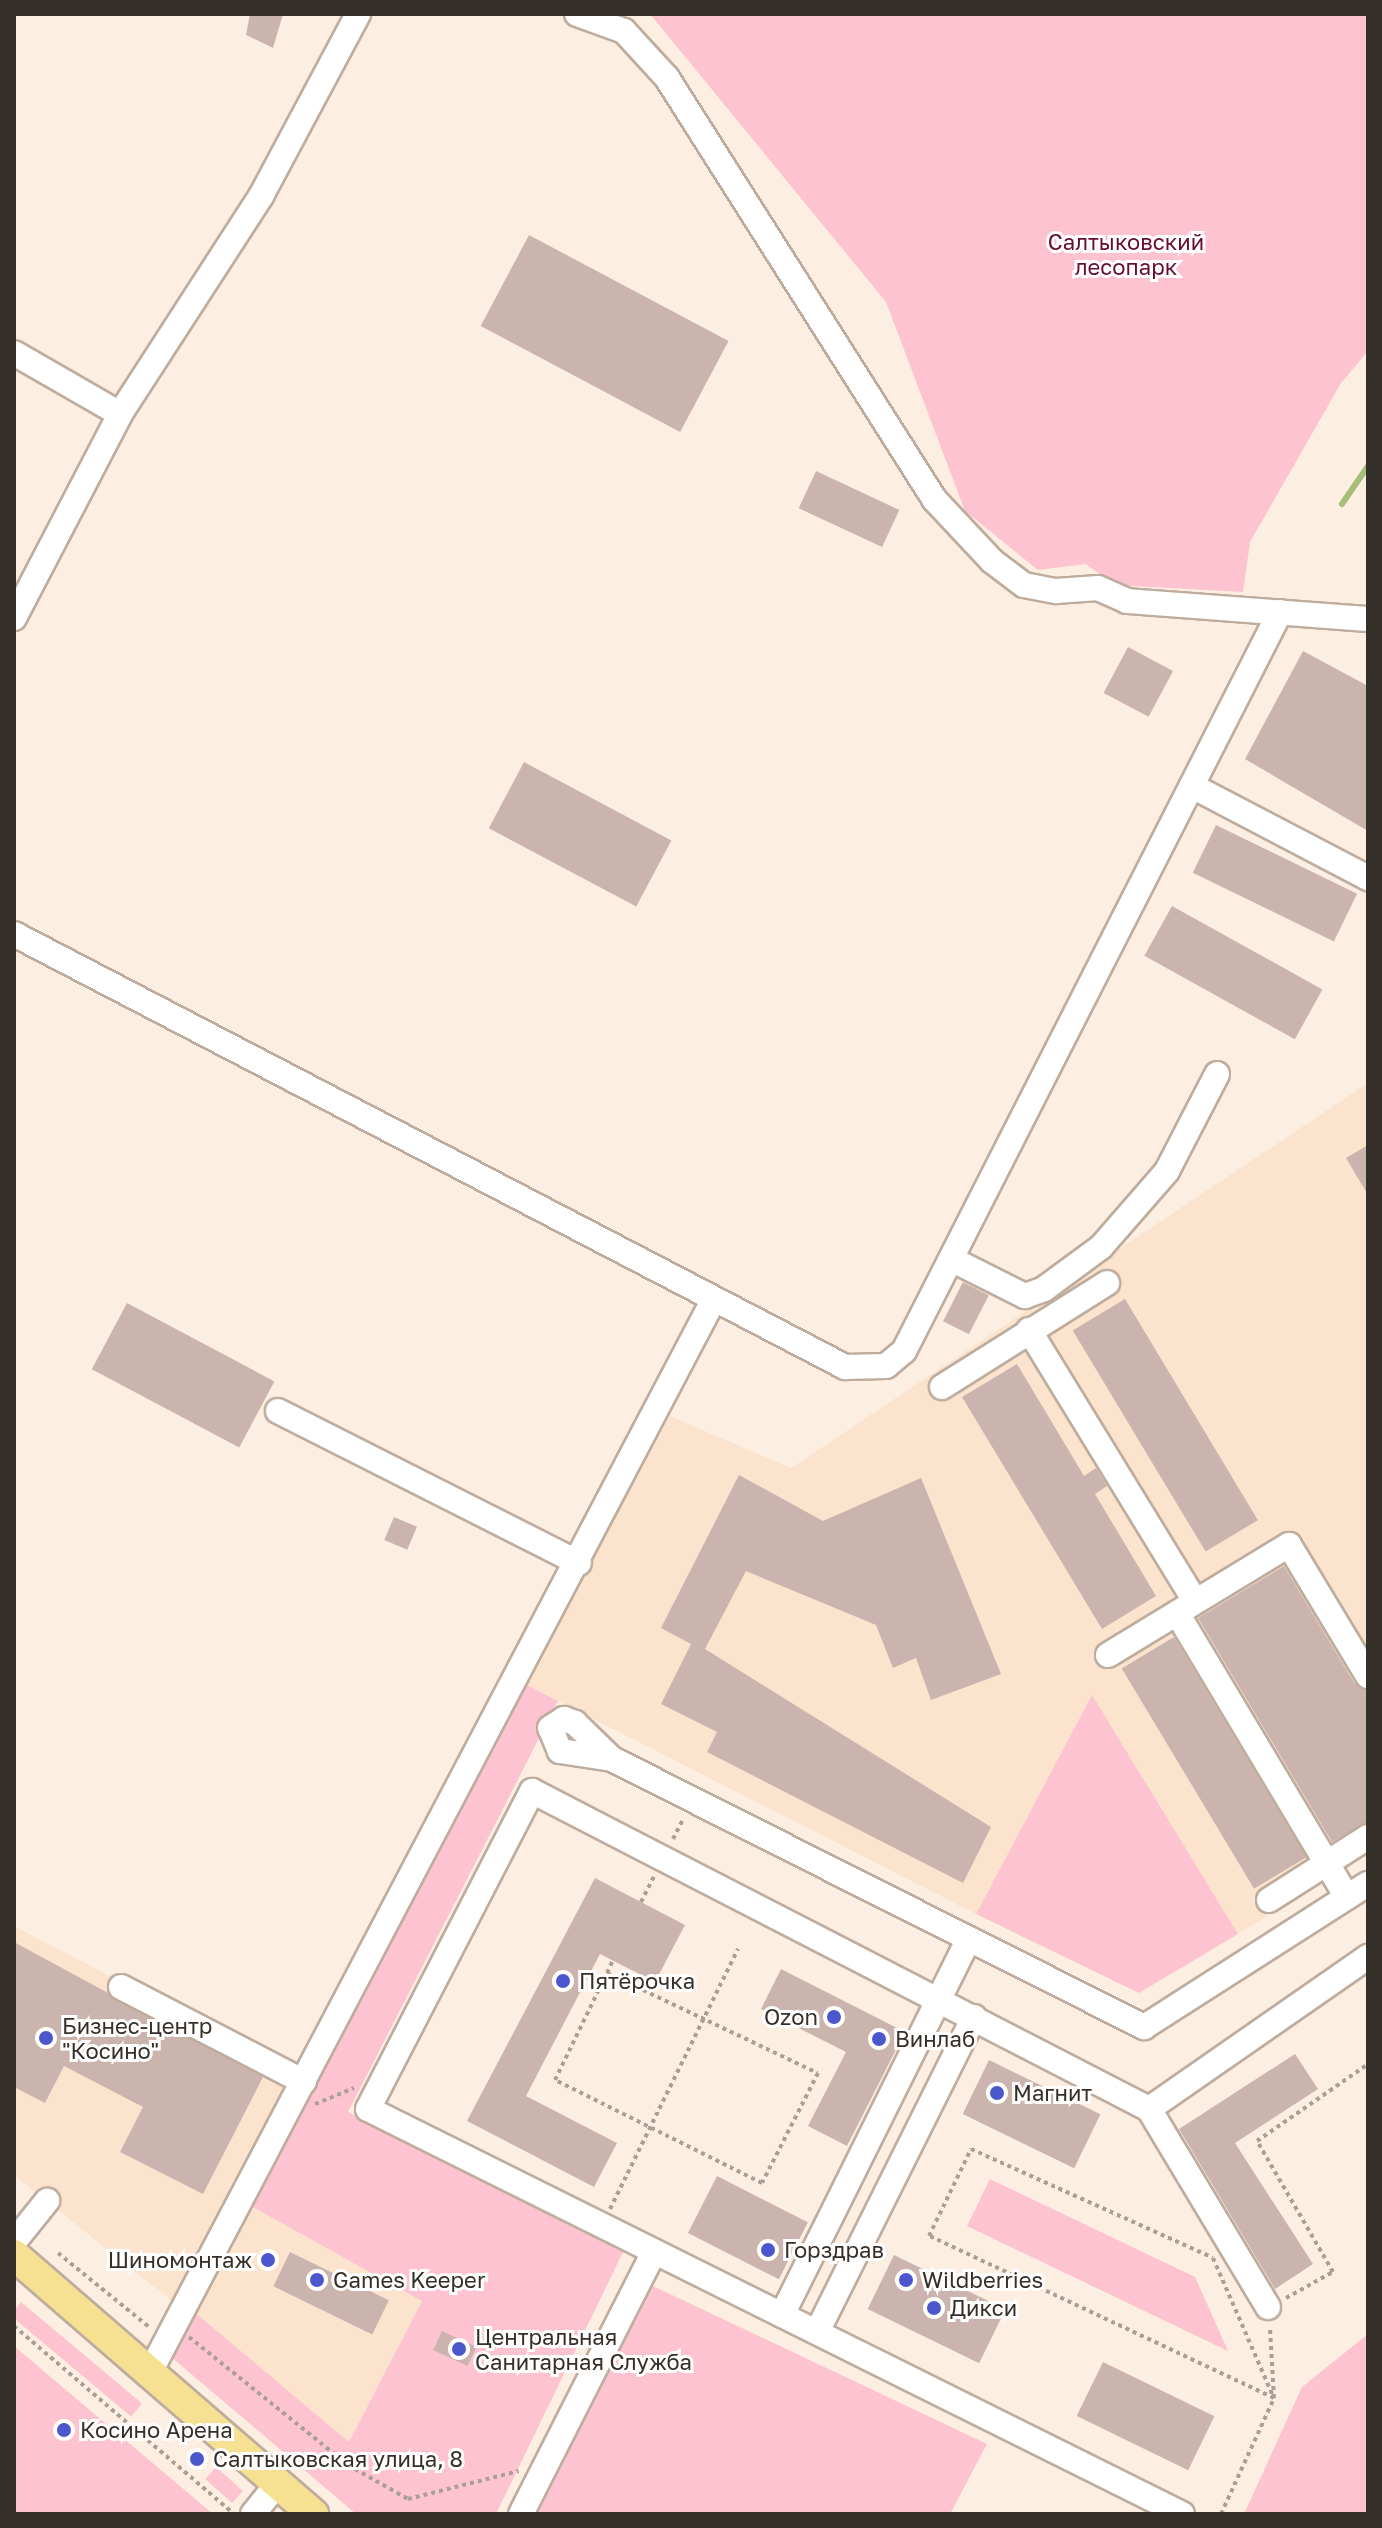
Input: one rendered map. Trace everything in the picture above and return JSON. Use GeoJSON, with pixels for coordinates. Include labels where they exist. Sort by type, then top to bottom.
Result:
{"type":"FeatureCollection","features":[{"type":"Feature","properties":{"kind":"main road"},"geometry":{"type":"LineString","coordinates":[[14,2255],[313,2514]]}},
{"type":"Feature","properties":{"kind":"street"},"geometry":{"type":"LineString","coordinates":[[14,618],[120,414],[261,196],[358,14]]}},
{"type":"Feature","properties":{"kind":"street"},"geometry":{"type":"LineString","coordinates":[[577,14],[624,31],[667,78],[934,499],[992,561],[1024,585],[1056,591],[1098,588],[1127,601],[1368,619]]}},
{"type":"Feature","properties":{"kind":"street"},"geometry":{"type":"LineString","coordinates":[[14,353],[120,414]]}},
{"type":"Feature","properties":{"kind":"street"},"geometry":{"type":"LineString","coordinates":[[14,934],[845,1367],[886,1366],[904,1351],[1280,612]]}},
{"type":"Feature","properties":{"kind":"street"},"geometry":{"type":"LineString","coordinates":[[1192,786],[1368,878]]}},
{"type":"Feature","properties":{"kind":"street"},"geometry":{"type":"LineString","coordinates":[[951,1259],[1025,1296],[1044,1289],[1101,1247],[1167,1171],[1217,1074]]}},
{"type":"Feature","properties":{"kind":"street"},"geometry":{"type":"LineString","coordinates":[[942,1387],[1107,1283]]}},
{"type":"Feature","properties":{"kind":"street"},"geometry":{"type":"LineString","coordinates":[[150,2372],[579,1563],[714,1299]]}},
{"type":"Feature","properties":{"kind":"street"},"geometry":{"type":"LineString","coordinates":[[1029,1330],[1347,1897]]}},
{"type":"Feature","properties":{"kind":"street"},"geometry":{"type":"LineString","coordinates":[[278,1411],[579,1563]]}},
{"type":"Feature","properties":{"kind":"street"},"geometry":{"type":"LineString","coordinates":[[1108,1655],[1289,1545],[1368,1676]]}},
{"type":"Feature","properties":{"kind":"street"},"geometry":{"type":"LineString","coordinates":[[612,1759],[1144,2027],[1368,1884]]}},
{"type":"Feature","properties":{"kind":"street"},"geometry":{"type":"LineString","coordinates":[[1182,2514],[368,2109],[532,1791],[1149,2109],[1268,2307]]}},
{"type":"Feature","properties":{"kind":"street"},"geometry":{"type":"LineString","coordinates":[[1269,1900],[1368,1837]]}},
{"type":"Feature","properties":{"kind":"street"},"geometry":{"type":"LineString","coordinates":[[782,2315],[969,1939]]}},
{"type":"Feature","properties":{"kind":"street"},"geometry":{"type":"LineString","coordinates":[[1149,2109],[1368,1957]]}},
{"type":"Feature","properties":{"kind":"street"},"geometry":{"type":"LineString","coordinates":[[121,1987],[300,2089]]}},
{"type":"Feature","properties":{"kind":"street"},"geometry":{"type":"LineString","coordinates":[[817,2332],[974,2017]]}},
{"type":"Feature","properties":{"kind":"street"},"geometry":{"type":"LineString","coordinates":[[14,2242],[47,2201]]}},
{"type":"Feature","properties":{"kind":"street"},"geometry":{"type":"LineString","coordinates":[[521,2514],[654,2252]]}},
{"type":"Feature","properties":{"kind":"street"},"geometry":{"type":"LineString","coordinates":[[253,2514],[278,2483]]}},
{"type":"Feature","properties":{"kind":"path"},"geometry":{"type":"LineString","coordinates":[[609,2212],[738,1949]]}},
{"type":"Feature","properties":{"kind":"path"},"geometry":{"type":"LineString","coordinates":[[607,1973],[818,2073],[762,2183],[555,2080],[613,1960]]}},
{"type":"Feature","properties":{"kind":"path"},"geometry":{"type":"LineString","coordinates":[[1221,2514],[1274,2398],[1268,2307],[1333,2272],[1257,2141],[1368,2064]]}},
{"type":"Feature","properties":{"kind":"path"},"geometry":{"type":"LineString","coordinates":[[300,2089],[314,2104],[348,2087],[375,2096]]}},
{"type":"Feature","properties":{"kind":"path"},"geometry":{"type":"LineString","coordinates":[[1213,2258],[971,2149],[929,2236],[1274,2398]]}},
{"type":"Feature","properties":{"kind":"path"},"geometry":{"type":"LineString","coordinates":[[1205,2245],[1274,2398]]}},
{"type":"Feature","properties":{"kind":"path"},"geometry":{"type":"LineString","coordinates":[[58,2253],[348,2465],[408,2499],[534,2468]]}},
{"type":"Feature","properties":{"kind":"path"},"geometry":{"type":"LineString","coordinates":[[14,2326],[235,2514]]}},
{"type":"Feature","properties":{"kind":"shaded area"},"geometry":{"type":"Polygon","coordinates":[[[1368,1083],[1368,1854],[1238,1934],[1092,1696],[976,1914],[525,1684],[670,1416],[791,1468],[1368,1083]]]}},
{"type":"Feature","properties":{"kind":"shaded area"},"geometry":{"type":"Polygon","coordinates":[[[14,1926],[312,2082],[249,2205],[422,2301],[349,2442],[14,2175],[14,1926]]]}},
{"type":"Feature","properties":{"kind":"green space","name":"Салтыковский лесопарк"},"geometry":{"type":"Polygon","coordinates":[[[650,14],[1368,14],[1368,351],[1341,383],[1250,542],[1243,592],[1114,585],[1086,564],[1038,570],[965,511],[886,302],[650,14]]]}},
{"type":"Feature","properties":{"kind":"green space"},"geometry":{"type":"Polygon","coordinates":[[[525,1684],[558,1701],[348,2112],[625,2248],[496,2514],[356,2514],[170,2356],[193,2311],[349,2442],[422,2301],[249,2205],[525,1684]]]}},
{"type":"Feature","properties":{"kind":"green space"},"geometry":{"type":"Polygon","coordinates":[[[1092,1695],[1238,1934],[1139,1993],[976,1914],[1092,1695]]]}},
{"type":"Feature","properties":{"kind":"green space"},"geometry":{"type":"Polygon","coordinates":[[[990,2179],[1195,2277],[1228,2351],[967,2226],[990,2179]]]}},
{"type":"Feature","properties":{"kind":"green space"},"geometry":{"type":"Polygon","coordinates":[[[653,2286],[987,2444],[950,2514],[537,2514],[653,2286]]]}},
{"type":"Feature","properties":{"kind":"green space"},"geometry":{"type":"Polygon","coordinates":[[[21,2302],[142,2404],[131,2417],[14,2318],[14,2310],[21,2302]]]}},
{"type":"Feature","properties":{"kind":"green space"},"geometry":{"type":"Polygon","coordinates":[[[1368,2334],[1368,2514],[1244,2514],[1302,2387],[1368,2334]]]}},
{"type":"Feature","properties":{"kind":"green space","name":"Косино Арена"},"geometry":{"type":"Polygon","coordinates":[[[14,2346],[213,2514],[14,2514],[14,2346]]]}},
{"type":"Feature","properties":{"kind":"green space"},"geometry":{"type":"Polygon","coordinates":[[[216,2467],[243,2491],[232,2503],[205,2479],[216,2467]]]}},
{"type":"Feature","properties":{"kind":"building"},"geometry":{"type":"Polygon","coordinates":[[[250,14],[283,14],[273,48],[246,35],[250,14]]]}},
{"type":"Feature","properties":{"kind":"building"},"geometry":{"type":"Polygon","coordinates":[[[529,235],[729,341],[680,432],[481,326],[529,235]]]}},
{"type":"Feature","properties":{"kind":"building"},"geometry":{"type":"Polygon","coordinates":[[[816,471],[899,510],[882,547],[799,508],[816,471]]]}},
{"type":"Feature","properties":{"kind":"building"},"geometry":{"type":"Polygon","coordinates":[[[1128,647],[1173,671],[1149,717],[1104,693],[1128,647]]]}},
{"type":"Feature","properties":{"kind":"building"},"geometry":{"type":"Polygon","coordinates":[[[1303,651],[1368,686],[1368,831],[1245,759],[1303,651]]]}},
{"type":"Feature","properties":{"kind":"building"},"geometry":{"type":"Polygon","coordinates":[[[524,762],[671,840],[636,907],[489,828],[524,762]]]}},
{"type":"Feature","properties":{"kind":"building"},"geometry":{"type":"Polygon","coordinates":[[[1216,825],[1357,894],[1334,941],[1193,873],[1216,825]]]}},
{"type":"Feature","properties":{"kind":"building"},"geometry":{"type":"Polygon","coordinates":[[[1172,906],[1322,989],[1295,1039],[1144,956],[1172,906]]]}},
{"type":"Feature","properties":{"kind":"building"},"geometry":{"type":"Polygon","coordinates":[[[1368,1145],[1368,1195],[1346,1158],[1368,1145]]]}},
{"type":"Feature","properties":{"kind":"building"},"geometry":{"type":"Polygon","coordinates":[[[963,1282],[989,1295],[969,1334],[943,1321],[963,1282]]]}},
{"type":"Feature","properties":{"kind":"building"},"geometry":{"type":"Polygon","coordinates":[[[1125,1299],[1258,1520],[1206,1552],[1073,1330],[1125,1299]]]}},
{"type":"Feature","properties":{"kind":"building"},"geometry":{"type":"Polygon","coordinates":[[[127,1303],[274,1381],[239,1448],[92,1369],[127,1303]]]}},
{"type":"Feature","properties":{"kind":"building"},"geometry":{"type":"Polygon","coordinates":[[[1017,1364],[1084,1476],[1096,1468],[1107,1486],[1095,1494],[1156,1596],[1102,1629],[962,1397],[1017,1364]]]}},
{"type":"Feature","properties":{"kind":"building"},"geometry":{"type":"Polygon","coordinates":[[[739,1475],[823,1521],[921,1478],[1001,1674],[931,1700],[916,1658],[893,1668],[876,1625],[746,1571],[705,1649],[991,1827],[963,1883],[707,1752],[717,1732],[661,1704],[691,1644],[661,1628],[739,1475]]]}},
{"type":"Feature","properties":{"kind":"building"},"geometry":{"type":"Polygon","coordinates":[[[394,1517],[417,1527],[407,1550],[384,1540],[394,1517]]]}},
{"type":"Feature","properties":{"kind":"building"},"geometry":{"type":"Polygon","coordinates":[[[1284,1566],[1355,1684],[1368,1691],[1368,1822],[1332,1842],[1198,1618],[1284,1566]]]}},
{"type":"Feature","properties":{"kind":"building"},"geometry":{"type":"Polygon","coordinates":[[[1174,1637],[1306,1857],[1254,1889],[1122,1668],[1174,1637]]]}},
{"type":"Feature","properties":{"kind":"building"},"geometry":{"type":"Polygon","coordinates":[[[595,1878],[685,1925],[655,1982],[600,1954],[526,2096],[617,2143],[594,2187],[467,2121],[595,1878]]]}},
{"type":"Feature","properties":{"kind":"building"},"geometry":{"type":"Polygon","coordinates":[[[14,1942],[263,2077],[203,2194],[120,2152],[143,2107],[64,2066],[45,2103],[14,2087],[14,1942]]]}},
{"type":"Feature","properties":{"kind":"building"},"geometry":{"type":"Polygon","coordinates":[[[781,1969],[905,2032],[847,2146],[808,2126],[846,2052],[761,2009],[781,1969]]]}},
{"type":"Feature","properties":{"kind":"building"},"geometry":{"type":"Polygon","coordinates":[[[1295,2054],[1318,2089],[1235,2143],[1313,2264],[1275,2289],[1179,2129],[1295,2054]]]}},
{"type":"Feature","properties":{"kind":"building"},"geometry":{"type":"Polygon","coordinates":[[[989,2060],[1100,2114],[1074,2168],[963,2114],[989,2060]]]}},
{"type":"Feature","properties":{"kind":"building"},"geometry":{"type":"Polygon","coordinates":[[[717,2176],[808,2222],[779,2279],[688,2233],[717,2176]]]}},
{"type":"Feature","properties":{"kind":"building"},"geometry":{"type":"Polygon","coordinates":[[[290,2252],[389,2300],[372,2334],[273,2286],[290,2252]]]}},
{"type":"Feature","properties":{"kind":"building"},"geometry":{"type":"Polygon","coordinates":[[[894,2255],[1005,2309],[979,2363],[868,2309],[894,2255]]]}},
{"type":"Feature","properties":{"kind":"building"},"geometry":{"type":"Polygon","coordinates":[[[442,2331],[476,2347],[468,2366],[433,2350],[442,2331]]]}},
{"type":"Feature","properties":{"kind":"building"},"geometry":{"type":"Polygon","coordinates":[[[1103,2362],[1214,2416],[1188,2470],[1077,2416],[1103,2362]]]}},
{"type":"Feature","properties":{"kind":"waterway"},"geometry":{"type":"LineString","coordinates":[[1342,504],[1368,466]]}},
{"type":"Feature","properties":{"kind":"place","name":"Пятёрочка"},"geometry":{"type":"Point","coordinates":[563,1981]}},
{"type":"Feature","properties":{"kind":"place","name":"Ozon"},"geometry":{"type":"Point","coordinates":[834,2017]}},
{"type":"Feature","properties":{"kind":"place","name":"Бизнес-центр \"Косино\""},"geometry":{"type":"Point","coordinates":[46,2038]}},
{"type":"Feature","properties":{"kind":"place","name":"Винлаб"},"geometry":{"type":"Point","coordinates":[879,2039]}},
{"type":"Feature","properties":{"kind":"place","name":"Магнит"},"geometry":{"type":"Point","coordinates":[997,2093]}},
{"type":"Feature","properties":{"kind":"place","name":"Горздрав"},"geometry":{"type":"Point","coordinates":[768,2250]}},
{"type":"Feature","properties":{"kind":"place","name":"Шиномонтаж"},"geometry":{"type":"Point","coordinates":[268,2260]}},
{"type":"Feature","properties":{"kind":"place","name":"Games Keeper"},"geometry":{"type":"Point","coordinates":[317,2280]}},
{"type":"Feature","properties":{"kind":"place","name":"Wildberries"},"geometry":{"type":"Point","coordinates":[906,2280]}},
{"type":"Feature","properties":{"kind":"place","name":"Дикси"},"geometry":{"type":"Point","coordinates":[934,2308]}},
{"type":"Feature","properties":{"kind":"place","name":"Центральная Санитарная Служба"},"geometry":{"type":"Point","coordinates":[459,2349]}},
{"type":"Feature","properties":{"kind":"place","name":"Косино Арена"},"geometry":{"type":"Point","coordinates":[64,2430]}},
{"type":"Feature","properties":{"kind":"place","name":"Салтыковская улица, 8"},"geometry":{"type":"Point","coordinates":[197,2459]}}]}
